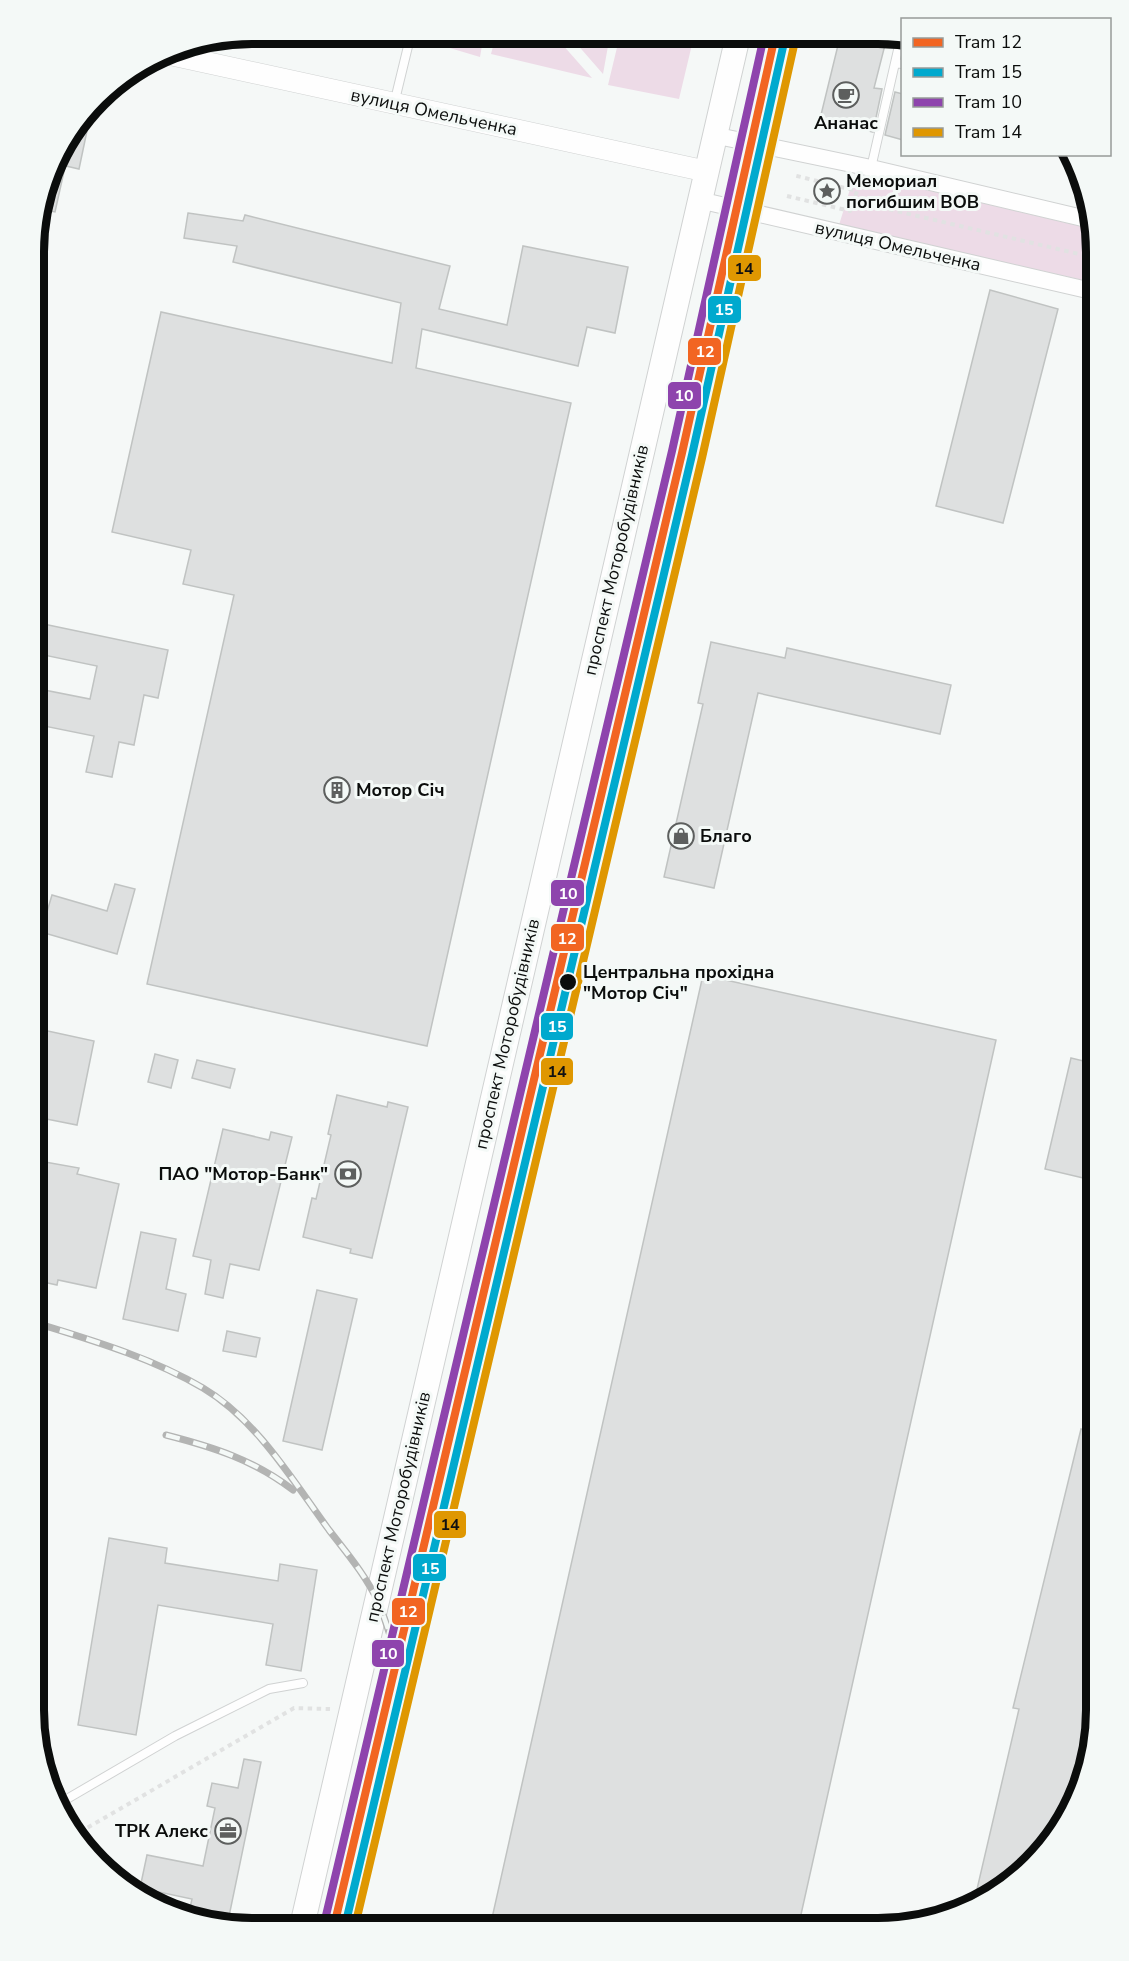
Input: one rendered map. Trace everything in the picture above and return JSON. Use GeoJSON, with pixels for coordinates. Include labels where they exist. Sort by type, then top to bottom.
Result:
{"type":"FeatureCollection","features":[{"type":"Feature","properties":{"kind":"main road","name":"проспект Моторобудівників"},"geometry":{"type":"LineString","coordinates":[[304,1918],[713,135],[736,44]]}},
{"type":"Feature","properties":{"kind":"street","name":"вулиця Омельченка"},"geometry":{"type":"LineString","coordinates":[[180,57],[705,171]]}},
{"type":"Feature","properties":{"kind":"street"},"geometry":{"type":"LineString","coordinates":[[713,135],[871,168],[1082,218]]}},
{"type":"Feature","properties":{"kind":"street","name":"вулиця Омельченка"},"geometry":{"type":"LineString","coordinates":[[699,200],[1086,289]]}},
{"type":"Feature","properties":{"kind":"lane"},"geometry":{"type":"LineString","coordinates":[[394,104],[409,44]]}},
{"type":"Feature","properties":{"kind":"lane"},"geometry":{"type":"LineString","coordinates":[[871,168],[899,63],[900,45]]}},
{"type":"Feature","properties":{"kind":"lane"},"geometry":{"type":"LineString","coordinates":[[65,1800],[175,1736],[268,1689],[303,1683]]}},
{"type":"Feature","properties":{"kind":"path"},"geometry":{"type":"LineString","coordinates":[[787,196],[850,211],[857,191],[793,175]]}},
{"type":"Feature","properties":{"kind":"path"},"geometry":{"type":"LineString","coordinates":[[854,201],[1086,256]]}},
{"type":"Feature","properties":{"kind":"path"},"geometry":{"type":"LineString","coordinates":[[83,1830],[294,1708],[334,1709]]}},
{"type":"Feature","properties":{"kind":"shaded area"},"geometry":{"type":"Polygon","coordinates":[[[436,44],[482,44],[480,57],[436,44]]]}},
{"type":"Feature","properties":{"kind":"shaded area"},"geometry":{"type":"Polygon","coordinates":[[[494,44],[562,44],[592,78],[491,54],[494,44]]]}},
{"type":"Feature","properties":{"kind":"shaded area"},"geometry":{"type":"Polygon","coordinates":[[[577,44],[608,44],[603,74],[577,44]]]}},
{"type":"Feature","properties":{"kind":"shaded area"},"geometry":{"type":"Polygon","coordinates":[[[618,44],[692,44],[679,99],[608,85],[618,44]]]}},
{"type":"Feature","properties":{"kind":"shaded area"},"geometry":{"type":"Polygon","coordinates":[[[855,173],[1084,227],[1086,281],[839,225],[855,173]]]}},
{"type":"Feature","properties":{"kind":"building"},"geometry":{"type":"Polygon","coordinates":[[[838,44],[885,44],[874,88],[882,89],[873,132],[820,119],[838,44]]]}},
{"type":"Feature","properties":{"kind":"building"},"geometry":{"type":"Polygon","coordinates":[[[895,92],[901,94],[901,139],[885,135],[895,92]]]}},
{"type":"Feature","properties":{"kind":"building"},"geometry":{"type":"Polygon","coordinates":[[[89,123],[79,169],[62,165],[89,123]]]}},
{"type":"Feature","properties":{"kind":"building"},"geometry":{"type":"Polygon","coordinates":[[[62,166],[65,167],[55,212],[48,211],[62,166]]]}},
{"type":"Feature","properties":{"kind":"building","name":"Мотор Січ"},"geometry":{"type":"Polygon","coordinates":[[[188,213],[243,221],[245,215],[450,266],[439,309],[507,325],[523,246],[628,267],[615,333],[587,327],[578,366],[422,329],[416,368],[571,403],[427,1046],[147,984],[234,595],[183,584],[191,550],[112,532],[161,312],[392,363],[401,303],[233,262],[237,246],[184,238],[188,213]]]}},
{"type":"Feature","properties":{"kind":"building"},"geometry":{"type":"Polygon","coordinates":[[[990,290],[1058,309],[1003,523],[936,506],[990,290]]]}},
{"type":"Feature","properties":{"kind":"building"},"geometry":{"type":"Polygon","coordinates":[[[44,624],[168,650],[158,698],[144,695],[134,745],[119,742],[112,777],[86,772],[94,736],[44,726],[44,690],[90,699],[97,666],[44,655],[44,624]]]}},
{"type":"Feature","properties":{"kind":"building"},"geometry":{"type":"Polygon","coordinates":[[[711,642],[785,658],[787,648],[951,685],[940,734],[758,693],[714,888],[664,877],[703,704],[698,703],[711,642]]]}},
{"type":"Feature","properties":{"kind":"building"},"geometry":{"type":"Polygon","coordinates":[[[115,884],[135,889],[117,954],[44,933],[44,922],[52,895],[107,911],[115,884]]]}},
{"type":"Feature","properties":{"kind":"building"},"geometry":{"type":"Polygon","coordinates":[[[703,975],[996,1040],[800,1918],[492,1918],[703,975]]]}},
{"type":"Feature","properties":{"kind":"building"},"geometry":{"type":"Polygon","coordinates":[[[44,1030],[94,1041],[77,1125],[44,1119],[46,1071],[44,1071],[44,1030]]]}},
{"type":"Feature","properties":{"kind":"building"},"geometry":{"type":"Polygon","coordinates":[[[155,1054],[178,1060],[171,1088],[148,1082],[155,1054]]]}},
{"type":"Feature","properties":{"kind":"building"},"geometry":{"type":"Polygon","coordinates":[[[1071,1058],[1085,1061],[1085,1178],[1045,1169],[1071,1058]]]}},
{"type":"Feature","properties":{"kind":"building"},"geometry":{"type":"Polygon","coordinates":[[[197,1060],[235,1069],[230,1088],[192,1078],[197,1060]]]}},
{"type":"Feature","properties":{"kind":"building"},"geometry":{"type":"Polygon","coordinates":[[[337,1095],[387,1107],[388,1102],[408,1107],[372,1258],[350,1253],[351,1249],[303,1237],[312,1198],[316,1199],[331,1135],[328,1134],[337,1095]]]}},
{"type":"Feature","properties":{"kind":"building"},"geometry":{"type":"Polygon","coordinates":[[[223,1129],[269,1140],[271,1132],[292,1137],[259,1270],[230,1264],[223,1298],[205,1294],[211,1260],[193,1256],[223,1129]]]}},
{"type":"Feature","properties":{"kind":"building"},"geometry":{"type":"Polygon","coordinates":[[[45,1162],[79,1168],[77,1174],[119,1184],[96,1288],[58,1280],[57,1285],[44,1282],[45,1162]]]}},
{"type":"Feature","properties":{"kind":"building"},"geometry":{"type":"Polygon","coordinates":[[[141,1232],[176,1239],[166,1289],[186,1294],[178,1331],[123,1319],[141,1232]]]}},
{"type":"Feature","properties":{"kind":"building"},"geometry":{"type":"Polygon","coordinates":[[[317,1290],[357,1299],[322,1450],[283,1441],[317,1290]]]}},
{"type":"Feature","properties":{"kind":"building"},"geometry":{"type":"Polygon","coordinates":[[[227,1331],[260,1338],[256,1357],[223,1351],[227,1331]]]}},
{"type":"Feature","properties":{"kind":"building"},"geometry":{"type":"Polygon","coordinates":[[[1081,1429],[1085,1430],[1085,1723],[1081,1750],[1070,1789],[1058,1813],[1042,1836],[1015,1866],[976,1892],[1019,1709],[1013,1708],[1081,1429]]]}},
{"type":"Feature","properties":{"kind":"building"},"geometry":{"type":"Polygon","coordinates":[[[109,1538],[167,1548],[165,1563],[278,1581],[280,1564],[317,1570],[301,1671],[266,1665],[273,1624],[158,1605],[136,1735],[78,1725],[109,1538]]]}},
{"type":"Feature","properties":{"kind":"building","name":"ТРК Алекс"},"geometry":{"type":"Polygon","coordinates":[[[244,1759],[261,1762],[229,1916],[190,1907],[192,1899],[150,1890],[141,1885],[147,1855],[203,1866],[215,1808],[207,1806],[212,1783],[238,1788],[244,1759]]]}},
{"type":"Feature","properties":{"kind":"railway"},"geometry":{"type":"LineString","coordinates":[[44,1326],[120,1350],[162,1367],[203,1388],[240,1417],[288,1472],[368,1583],[386,1624],[396,1663]]}},
{"type":"Feature","properties":{"kind":"railway"},"geometry":{"type":"LineString","coordinates":[[166,1435],[232,1456],[263,1470],[293,1490]]}},
{"type":"Feature","properties":{"kind":"tram line","name":"10"},"geometry":{"type":"LineString","coordinates":[[325,1918],[672,451],[762,44]]}},
{"type":"Feature","properties":{"kind":"tram line","name":"12"},"geometry":{"type":"LineString","coordinates":[[336,1918],[682,453],[773,44]]}},
{"type":"Feature","properties":{"kind":"tram line","name":"15"},"geometry":{"type":"LineString","coordinates":[[347,1918],[692,455],[784,44]]}},
{"type":"Feature","properties":{"kind":"tram line","name":"14"},"geometry":{"type":"LineString","coordinates":[[357,1918],[702,458],[794,44]]}},
{"type":"Feature","properties":{"kind":"place","name":"Ананас"},"geometry":{"type":"Point","coordinates":[846,95]}},
{"type":"Feature","properties":{"kind":"place","name":"Мемориал погибшим ВОВ"},"geometry":{"type":"Point","coordinates":[827,191]}},
{"type":"Feature","properties":{"kind":"place","name":"Мотор Січ"},"geometry":{"type":"Point","coordinates":[337,790]}},
{"type":"Feature","properties":{"kind":"place","name":"Благо"},"geometry":{"type":"Point","coordinates":[681,836]}},
{"type":"Feature","properties":{"kind":"place","name":"Центральна прохідна \"Мотор Січ\""},"geometry":{"type":"Point","coordinates":[568,982]}},
{"type":"Feature","properties":{"kind":"place","name":"ПАО \"Мотор-Банк\""},"geometry":{"type":"Point","coordinates":[348,1174]}},
{"type":"Feature","properties":{"kind":"place","name":"ТРК Алекс"},"geometry":{"type":"Point","coordinates":[228,1831]}}]}
